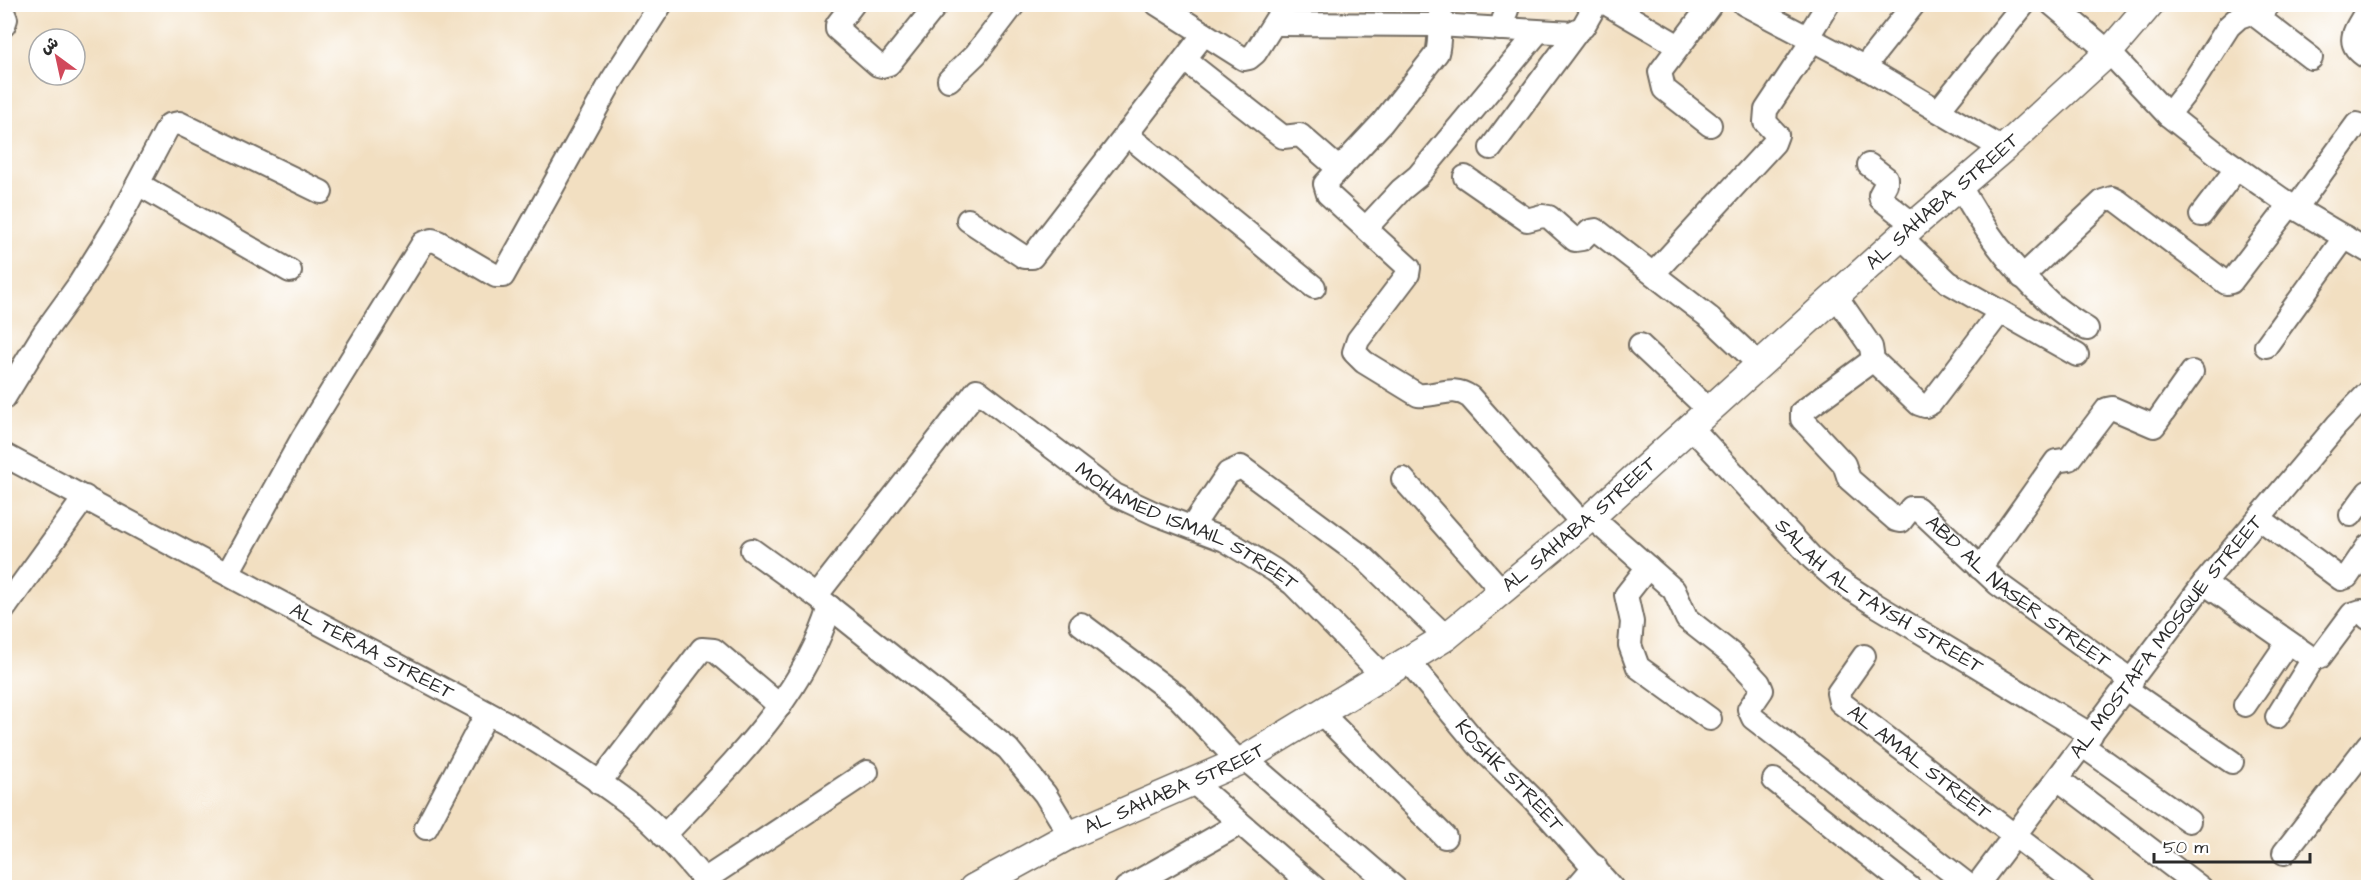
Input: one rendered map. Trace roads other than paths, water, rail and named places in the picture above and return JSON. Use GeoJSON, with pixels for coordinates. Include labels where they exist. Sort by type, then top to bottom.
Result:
{"type":"FeatureCollection","features":[{"type":"Feature","properties":{"kind":"street"},"geometry":{"type":"LineString","coordinates":[[228,573],[302,439],[423,243],[432,240],[438,242],[495,276],[503,276],[611,82],[660,4]]}},
{"type":"Feature","properties":{"kind":"street"},"geometry":{"type":"LineString","coordinates":[[848,6],[837,25],[838,32],[882,66],[889,63],[937,4]]}},
{"type":"Feature","properties":{"kind":"street"},"geometry":{"type":"LineString","coordinates":[[949,80],[976,54],[1014,4]]}},
{"type":"Feature","properties":{"kind":"street"},"geometry":{"type":"LineString","coordinates":[[1157,4],[1187,12],[1204,34],[1241,58],[1249,58],[1280,14],[1316,25],[1441,15],[1500,29],[1577,32]]}},
{"type":"Feature","properties":{"kind":"street"},"geometry":{"type":"LineString","coordinates":[[1316,25],[1326,4]]}},
{"type":"Feature","properties":{"kind":"street"},"geometry":{"type":"LineString","coordinates":[[1500,29],[1509,4]]}},
{"type":"Feature","properties":{"kind":"street"},"geometry":{"type":"LineString","coordinates":[[1607,4],[1679,46]]}},
{"type":"Feature","properties":{"kind":"street"},"geometry":{"type":"LineString","coordinates":[[1710,125],[1664,89],[1660,72],[1711,4]]}},
{"type":"Feature","properties":{"kind":"street"},"geometry":{"type":"LineString","coordinates":[[1744,4],[1864,67],[2003,149]]}},
{"type":"Feature","properties":{"kind":"street"},"geometry":{"type":"LineString","coordinates":[[1654,273],[1774,143],[1777,135],[1765,122],[1766,111],[1810,39],[1828,4]]}},
{"type":"Feature","properties":{"kind":"street"},"geometry":{"type":"LineString","coordinates":[[1864,67],[1914,4]]}},
{"type":"Feature","properties":{"kind":"street"},"geometry":{"type":"LineString","coordinates":[[1939,110],[2024,4]]}},
{"type":"Feature","properties":{"kind":"street"},"geometry":{"type":"LineString","coordinates":[[2052,4],[2109,52],[2169,115],[2237,168],[2293,206],[2368,251]]}},
{"type":"Feature","properties":{"kind":"street","name":"AL SAHABA STREET"},"geometry":{"type":"LineString","coordinates":[[976,887],[1070,835],[1242,761],[1446,637],[1587,521],[1907,231],[2003,149],[2109,52],[2150,4]]}},
{"type":"Feature","properties":{"kind":"street"},"geometry":{"type":"LineString","coordinates":[[1491,148],[1583,27],[1596,5]]}},
{"type":"Feature","properties":{"kind":"street"},"geometry":{"type":"LineString","coordinates":[[2368,6],[2353,38],[2358,52],[2368,58]]}},
{"type":"Feature","properties":{"kind":"street"},"geometry":{"type":"LineString","coordinates":[[2169,115],[2229,26],[2239,17],[2260,8],[2310,58]]}},
{"type":"Feature","properties":{"kind":"street"},"geometry":{"type":"LineString","coordinates":[[4,14],[4,25]]}},
{"type":"Feature","properties":{"kind":"street"},"geometry":{"type":"LineString","coordinates":[[1441,15],[1440,42],[1432,60],[1382,123],[1325,184],[1328,194],[1407,265],[1409,270],[1358,340],[1353,352],[1364,362],[1418,395],[1427,396],[1456,390],[1470,397],[1587,521],[1648,567],[1674,590],[1687,619],[1734,656],[1759,684],[1762,690],[1749,709],[1753,718],[1983,884]]}},
{"type":"Feature","properties":{"kind":"street"},"geometry":{"type":"LineString","coordinates":[[1366,228],[1406,185],[1418,176],[1538,32]]}},
{"type":"Feature","properties":{"kind":"street"},"geometry":{"type":"LineString","coordinates":[[968,220],[1029,258],[1204,34]]}},
{"type":"Feature","properties":{"kind":"street"},"geometry":{"type":"LineString","coordinates":[[1185,60],[1282,137],[1300,135],[1340,169]]}},
{"type":"Feature","properties":{"kind":"street"},"geometry":{"type":"LineString","coordinates":[[4,398],[44,333],[94,261],[170,125],[180,123],[321,192]]}},
{"type":"Feature","properties":{"kind":"street"},"geometry":{"type":"LineString","coordinates":[[2022,277],[2103,201],[2112,198],[2226,283],[2233,281],[2357,124]]}},
{"type":"Feature","properties":{"kind":"street"},"geometry":{"type":"LineString","coordinates":[[1126,134],[1314,287]]}},
{"type":"Feature","properties":{"kind":"street"},"geometry":{"type":"LineString","coordinates":[[1869,165],[1886,178],[1886,184],[1880,195],[1881,199],[1948,282],[2078,355]]}},
{"type":"Feature","properties":{"kind":"street"},"geometry":{"type":"LineString","coordinates":[[2201,215],[2237,168]]}},
{"type":"Feature","properties":{"kind":"street"},"geometry":{"type":"LineString","coordinates":[[1465,177],[1527,220],[1542,216],[1549,217],[1575,240],[1582,239],[1590,231],[1596,230],[1710,318],[1760,365]]}},
{"type":"Feature","properties":{"kind":"street"},"geometry":{"type":"LineString","coordinates":[[138,184],[290,271]]}},
{"type":"Feature","properties":{"kind":"street"},"geometry":{"type":"LineString","coordinates":[[1960,186],[1984,230],[2022,277],[2048,301],[2087,329]]}},
{"type":"Feature","properties":{"kind":"street"},"geometry":{"type":"LineString","coordinates":[[2266,346],[2345,237]]}},
{"type":"Feature","properties":{"kind":"street"},"geometry":{"type":"LineString","coordinates":[[1836,296],[1871,347],[1873,360],[1919,404],[1928,405],[2000,312]]}},
{"type":"Feature","properties":{"kind":"street","name":"SALAH AL TAYSH STREET"},"geometry":{"type":"LineString","coordinates":[[1640,345],[1813,559],[1836,579],[2087,741],[2189,821]]}},
{"type":"Feature","properties":{"kind":"street","name":"ABD AL NASER STREET"},"geometry":{"type":"LineString","coordinates":[[1873,360],[1803,409],[1802,419],[1844,464],[1849,479],[1896,520],[1901,521],[1911,508],[1917,508],[1998,584],[2232,762]]}},
{"type":"Feature","properties":{"kind":"street"},"geometry":{"type":"LineString","coordinates":[[1980,568],[2056,461],[2069,459],[2107,409],[2112,408],[2154,426],[2192,372]]}},
{"type":"Feature","properties":{"kind":"street","name":"MOHAMED ISMAIL STREET"},"geometry":{"type":"LineString","coordinates":[[823,601],[976,390],[1115,495],[1156,514],[1226,540],[1274,570],[1293,584],[1383,676]]}},
{"type":"Feature","properties":{"kind":"street","name":"AL MOSTAFA MOSQUE STREET"},"geometry":{"type":"LineString","coordinates":[[1983,884],[2014,836],[2204,583],[2337,425],[2368,393]]}},
{"type":"Feature","properties":{"kind":"street","name":"AL TERAA STREET"},"geometry":{"type":"LineString","coordinates":[[4,454],[487,713],[546,747],[632,806],[664,836],[708,884]]}},
{"type":"Feature","properties":{"kind":"street"},"geometry":{"type":"LineString","coordinates":[[1192,527],[1228,473],[1241,467],[1363,557],[1446,637]]}},
{"type":"Feature","properties":{"kind":"street"},"geometry":{"type":"LineString","coordinates":[[1403,478],[1502,591]]}},
{"type":"Feature","properties":{"kind":"street"},"geometry":{"type":"LineString","coordinates":[[2351,514],[2368,492]]}},
{"type":"Feature","properties":{"kind":"street"},"geometry":{"type":"LineString","coordinates":[[4,609],[85,497]]}},
{"type":"Feature","properties":{"kind":"street"},"geometry":{"type":"LineString","coordinates":[[2259,518],[2341,579],[2347,577],[2368,546]]}},
{"type":"Feature","properties":{"kind":"street"},"geometry":{"type":"LineString","coordinates":[[752,550],[823,601],[1008,749],[1046,794],[1070,835]]}},
{"type":"Feature","properties":{"kind":"street"},"geometry":{"type":"LineString","coordinates":[[1648,567],[1626,595],[1632,614],[1630,645],[1633,656],[1638,667],[1710,719]]}},
{"type":"Feature","properties":{"kind":"street"},"geometry":{"type":"LineString","coordinates":[[2204,583],[2313,659]]}},
{"type":"Feature","properties":{"kind":"street"},"geometry":{"type":"LineString","coordinates":[[2277,717],[2313,659],[2320,657],[2362,615],[2368,593]]}},
{"type":"Feature","properties":{"kind":"street"},"geometry":{"type":"LineString","coordinates":[[664,836],[757,735],[780,706],[809,661],[823,601]]}},
{"type":"Feature","properties":{"kind":"street"},"geometry":{"type":"LineString","coordinates":[[1081,624],[1178,697],[1242,761],[1395,888]]}},
{"type":"Feature","properties":{"kind":"street"},"geometry":{"type":"LineString","coordinates":[[2245,705],[2288,642]]}},
{"type":"Feature","properties":{"kind":"street"},"geometry":{"type":"LineString","coordinates":[[599,783],[702,649],[714,650],[780,706]]}},
{"type":"Feature","properties":{"kind":"street","name":"AL AMAL STREET"},"geometry":{"type":"LineString","coordinates":[[1864,656],[1838,693],[1838,700],[2014,836]]}},
{"type":"Feature","properties":{"kind":"street","name":"KOSHK STREET"},"geometry":{"type":"LineString","coordinates":[[1408,661],[1478,745],[1533,799],[1595,866],[1612,888]]}},
{"type":"Feature","properties":{"kind":"street"},"geometry":{"type":"LineString","coordinates":[[426,828],[487,713]]}},
{"type":"Feature","properties":{"kind":"street"},"geometry":{"type":"LineString","coordinates":[[1321,713],[1445,837]]}},
{"type":"Feature","properties":{"kind":"street"},"geometry":{"type":"LineString","coordinates":[[2284,853],[2368,745]]}},
{"type":"Feature","properties":{"kind":"street"},"geometry":{"type":"LineString","coordinates":[[708,884],[867,772]]}},
{"type":"Feature","properties":{"kind":"street"},"geometry":{"type":"LineString","coordinates":[[2058,779],[2201,888]]}},
{"type":"Feature","properties":{"kind":"street"},"geometry":{"type":"LineString","coordinates":[[1774,780],[1910,888]]}},
{"type":"Feature","properties":{"kind":"street"},"geometry":{"type":"LineString","coordinates":[[1193,782],[1315,888]]}},
{"type":"Feature","properties":{"kind":"street"},"geometry":{"type":"LineString","coordinates":[[1126,888],[1239,824]]}},
{"type":"Feature","properties":{"kind":"street"},"geometry":{"type":"LineString","coordinates":[[2014,836],[2083,888]]}},
{"type":"Feature","properties":{"kind":"street"},"geometry":{"type":"LineString","coordinates":[[1576,888],[1595,866]]}}]}
